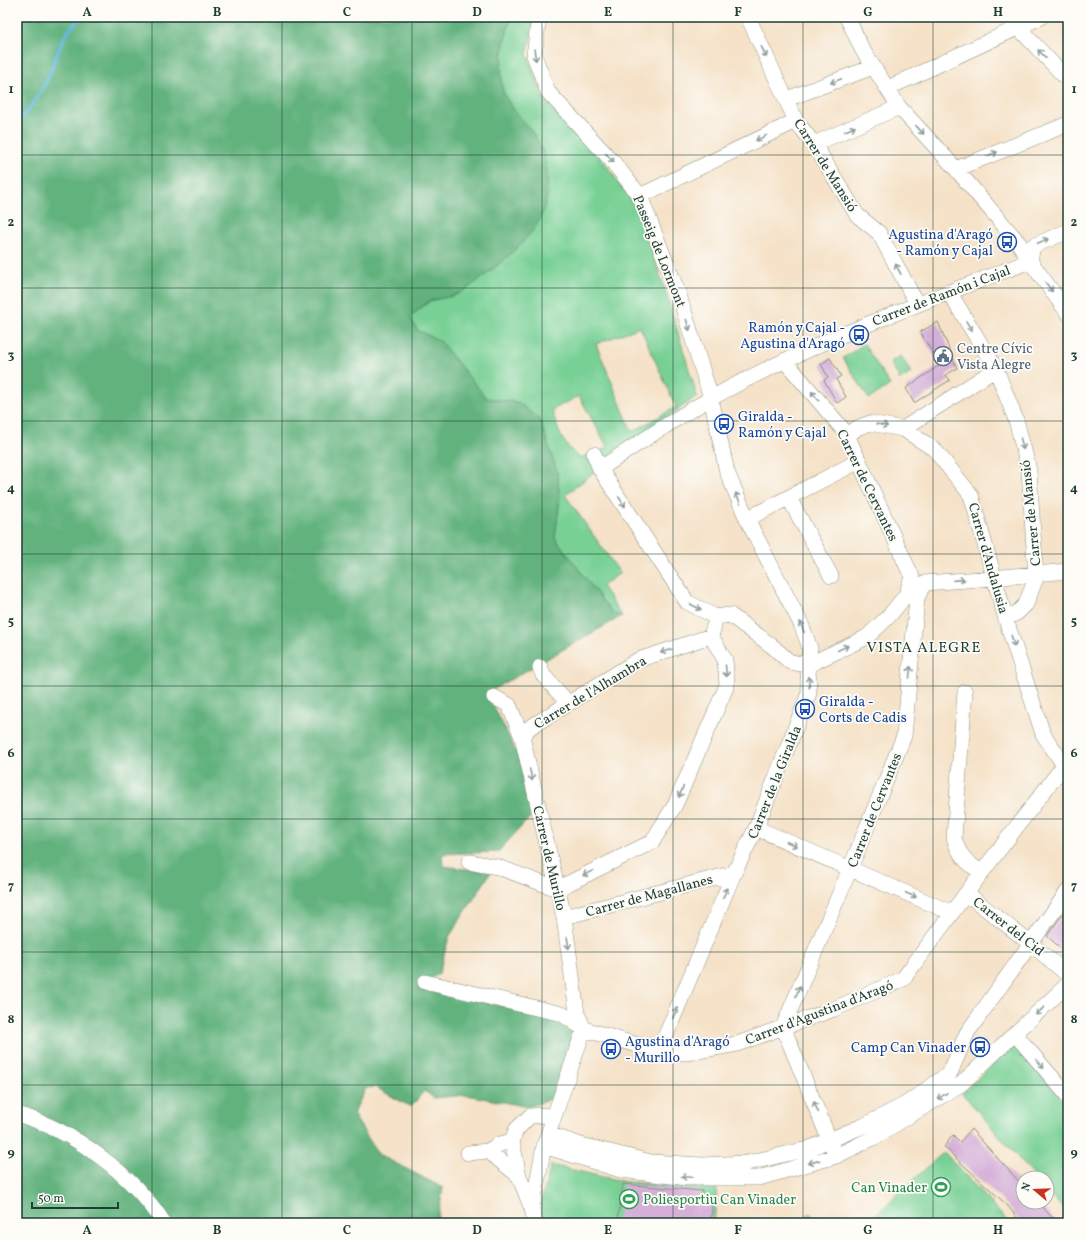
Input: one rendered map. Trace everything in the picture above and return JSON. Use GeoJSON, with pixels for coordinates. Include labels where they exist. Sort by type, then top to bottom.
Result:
{"type":"FeatureCollection","features":[{"type":"Feature","properties":{"kind":"street","name":"Passeig de Lormont"},"geometry":{"type":"LineString","coordinates":[[539,17],[534,55],[548,92],[613,162],[640,196],[679,295],[711,398]]}},
{"type":"Feature","properties":{"kind":"street","name":"Carrer de Mansió"},"geometry":{"type":"LineString","coordinates":[[748,17],[796,121],[814,144],[857,215],[879,233],[917,304]]}},
{"type":"Feature","properties":{"kind":"street"},"geometry":{"type":"LineString","coordinates":[[847,17],[873,67],[888,88],[899,108],[956,169],[1018,242],[1068,313]]}},
{"type":"Feature","properties":{"kind":"street"},"geometry":{"type":"LineString","coordinates":[[888,88],[1012,22],[1040,17]]}},
{"type":"Feature","properties":{"kind":"street"},"geometry":{"type":"LineString","coordinates":[[1012,22],[1068,80]]}},
{"type":"Feature","properties":{"kind":"street"},"geometry":{"type":"LineString","coordinates":[[787,99],[873,67]]}},
{"type":"Feature","properties":{"kind":"street"},"geometry":{"type":"LineString","coordinates":[[814,144],[899,108]]}},
{"type":"Feature","properties":{"kind":"street"},"geometry":{"type":"LineString","coordinates":[[640,196],[796,121]]}},
{"type":"Feature","properties":{"kind":"street"},"geometry":{"type":"LineString","coordinates":[[956,169],[1068,124]]}},
{"type":"Feature","properties":{"kind":"street"},"geometry":{"type":"LineString","coordinates":[[1030,261],[1033,246],[1068,231]]}},
{"type":"Feature","properties":{"kind":"street","name":"Carrer de Ramón i Cajal"},"geometry":{"type":"LineString","coordinates":[[600,469],[657,423],[785,361],[859,327],[1030,261]]}},
{"type":"Feature","properties":{"kind":"street","name":"Carrer de Mansió"},"geometry":{"type":"LineString","coordinates":[[949,292],[996,370],[1016,420],[1029,470],[1036,578],[1026,604],[1018,613],[1006,618]]}},
{"type":"Feature","properties":{"kind":"street","name":"Carrer de Cervantes"},"geometry":{"type":"LineString","coordinates":[[783,1027],[850,869],[904,736],[918,580],[847,436],[785,361]]}},
{"type":"Feature","properties":{"kind":"street"},"geometry":{"type":"LineString","coordinates":[[909,425],[996,370]]}},
{"type":"Feature","properties":{"kind":"street","name":"Carrer de la Giralda"},"geometry":{"type":"LineString","coordinates":[[660,1049],[734,873],[756,828],[809,693],[808,664],[810,648],[801,624],[748,519],[727,472],[711,398]]}},
{"type":"Feature","properties":{"kind":"street","name":"Carrer d'Andalusia"},"geometry":{"type":"LineString","coordinates":[[847,436],[857,428],[870,423],[903,429],[934,449],[971,494],[999,578],[1006,618],[1042,734],[1066,763]]}},
{"type":"Feature","properties":{"kind":"street"},"geometry":{"type":"LineString","coordinates":[[594,454],[600,469],[687,602],[716,617],[730,615],[772,646],[790,662],[808,664],[867,637],[889,616],[918,580],[999,578],[1068,571]]}},
{"type":"Feature","properties":{"kind":"street"},"geometry":{"type":"LineString","coordinates":[[748,519],[859,461]]}},
{"type":"Feature","properties":{"kind":"street"},"geometry":{"type":"LineString","coordinates":[[789,498],[830,576]]}},
{"type":"Feature","properties":{"kind":"street"},"geometry":{"type":"LineString","coordinates":[[469,862],[498,867],[557,889],[652,842],[675,805],[727,685],[725,660],[711,636],[716,617]]}},
{"type":"Feature","properties":{"kind":"street","name":"Carrer de l'Alhambra"},"geometry":{"type":"LineString","coordinates":[[522,737],[529,728],[638,660],[711,636]]}},
{"type":"Feature","properties":{"kind":"street"},"geometry":{"type":"LineString","coordinates":[[540,667],[543,675],[568,703]]}},
{"type":"Feature","properties":{"kind":"street"},"geometry":{"type":"LineString","coordinates":[[965,692],[954,838],[957,849],[969,865],[982,872]]}},
{"type":"Feature","properties":{"kind":"street","name":"Carrer de Murillo"},"geometry":{"type":"LineString","coordinates":[[494,698],[509,705],[522,737],[564,918],[577,1013],[584,1029]]}},
{"type":"Feature","properties":{"kind":"street","name":"Carrer d'Agustina d'Aragó"},"geometry":{"type":"LineString","coordinates":[[425,982],[562,1014],[584,1029],[637,1045],[686,1053],[737,1044],[834,1009],[903,979],[982,872],[1066,763]]}},
{"type":"Feature","properties":{"kind":"street"},"geometry":{"type":"LineString","coordinates":[[756,828],[952,913]]}},
{"type":"Feature","properties":{"kind":"street","name":"Carrer de Magallanes"},"geometry":{"type":"LineString","coordinates":[[564,918],[734,873]]}},
{"type":"Feature","properties":{"kind":"street"},"geometry":{"type":"LineString","coordinates":[[547,1140],[581,1145],[651,1162],[702,1165],[746,1163],[808,1149],[863,1126],[906,1104],[950,1073],[967,1033],[1013,970],[1030,943],[1068,890]]}},
{"type":"Feature","properties":{"kind":"street","name":"Carrer del Cid"},"geometry":{"type":"LineString","coordinates":[[967,894],[1068,975]]}},
{"type":"Feature","properties":{"kind":"street"},"geometry":{"type":"LineString","coordinates":[[547,1140],[621,1170],[687,1178],[760,1178],[836,1156],[873,1138],[961,1084],[1068,984]]}},
{"type":"Feature","properties":{"kind":"street"},"geometry":{"type":"LineString","coordinates":[[783,1027],[836,1156]]}},
{"type":"Feature","properties":{"kind":"street"},"geometry":{"type":"LineString","coordinates":[[533,1216],[547,1140],[584,1029]]}},
{"type":"Feature","properties":{"kind":"street"},"geometry":{"type":"LineString","coordinates":[[1015,1034],[1068,1096]]}},
{"type":"Feature","properties":{"kind":"street"},"geometry":{"type":"LineString","coordinates":[[17,1114],[46,1125],[70,1137],[110,1165],[137,1187],[164,1223]]}},
{"type":"Feature","properties":{"kind":"street"},"geometry":{"type":"LineString","coordinates":[[533,1216],[519,1176],[512,1141],[516,1130],[530,1116],[544,1115]]}},
{"type":"Feature","properties":{"kind":"street"},"geometry":{"type":"LineString","coordinates":[[468,1153],[488,1151],[500,1144],[512,1141]]}},
{"type":"Feature","properties":{"kind":"street"},"geometry":{"type":"LineString","coordinates":[[488,1151],[519,1176]]}},
{"type":"Feature","properties":{"kind":"shaded area"},"geometry":{"type":"Polygon","coordinates":[[[1068,897],[1068,952],[1066,955],[1041,934],[1068,897]]]}},
{"type":"Feature","properties":{"kind":"green space"},"geometry":{"type":"Polygon","coordinates":[[[17,17],[512,17],[506,34],[502,55],[502,86],[507,100],[533,132],[542,149],[548,187],[543,212],[537,224],[524,241],[483,277],[455,295],[429,301],[410,317],[417,330],[440,341],[486,398],[519,403],[540,420],[557,471],[560,497],[555,538],[612,613],[622,616],[487,693],[525,773],[534,813],[498,852],[442,854],[443,866],[491,872],[449,937],[439,973],[419,989],[540,1014],[577,1031],[563,1094],[529,1107],[466,1095],[434,1098],[424,1091],[411,1107],[375,1087],[366,1088],[353,1114],[378,1154],[443,1188],[437,1223],[17,1223],[17,17]]]}},
{"type":"Feature","properties":{"kind":"green space"},"geometry":{"type":"Polygon","coordinates":[[[512,17],[535,17],[527,54],[545,101],[598,153],[639,212],[667,296],[697,396],[633,442],[565,495],[620,573],[602,586],[622,616],[612,613],[555,538],[560,497],[519,403],[486,398],[440,341],[417,330],[410,317],[430,301],[456,295],[543,153],[535,138],[505,96],[502,88],[502,56],[512,17]],[[640,327],[596,344],[632,432],[676,407],[640,327]],[[579,396],[552,410],[562,437],[574,453],[580,458],[608,448],[579,396]]]}},
{"type":"Feature","properties":{"kind":"green space"},"geometry":{"type":"Polygon","coordinates":[[[864,344],[890,385],[869,399],[843,358],[864,344]]]}},
{"type":"Feature","properties":{"kind":"green space"},"geometry":{"type":"Polygon","coordinates":[[[901,356],[911,373],[900,380],[890,362],[901,356]]]}},
{"type":"Feature","properties":{"kind":"green space"},"geometry":{"type":"Polygon","coordinates":[[[1014,1045],[1068,1106],[1068,1214],[1055,1200],[1055,1170],[1029,1170],[962,1093],[1014,1045]]]}},
{"type":"Feature","properties":{"kind":"green space","name":"Can Vinader"},"geometry":{"type":"Polygon","coordinates":[[[944,1152],[1009,1223],[866,1223],[944,1152]]]}},
{"type":"Feature","properties":{"kind":"green space","name":"Poliesportiu Can Vinader"},"geometry":{"type":"Polygon","coordinates":[[[551,1165],[625,1182],[717,1189],[714,1223],[542,1223],[539,1209],[551,1165]]]}},
{"type":"Feature","properties":{"kind":"green space"},"geometry":{"type":"Polygon","coordinates":[[[810,1213],[819,1223],[797,1223],[810,1213]]]}},
{"type":"Feature","properties":{"kind":"building","name":"Centre Cívic Vista Alegre"},"geometry":{"type":"Polygon","coordinates":[[[938,322],[957,368],[946,375],[950,380],[914,403],[906,388],[940,365],[920,332],[938,322]]]}},
{"type":"Feature","properties":{"kind":"building"},"geometry":{"type":"Polygon","coordinates":[[[830,358],[841,376],[836,379],[846,397],[837,403],[824,380],[828,377],[821,364],[830,358]]]}},
{"type":"Feature","properties":{"kind":"building"},"geometry":{"type":"Polygon","coordinates":[[[1068,907],[1068,947],[1064,951],[1047,936],[1068,907]]]}},
{"type":"Feature","properties":{"kind":"building"},"geometry":{"type":"Polygon","coordinates":[[[971,1129],[1015,1177],[1015,1210],[1045,1210],[1057,1223],[1021,1223],[1008,1206],[944,1147],[953,1135],[960,1142],[971,1129]]]}},
{"type":"Feature","properties":{"kind":"building"},"geometry":{"type":"Polygon","coordinates":[[[623,1184],[702,1191],[701,1203],[712,1205],[711,1223],[617,1223],[623,1184]]]}},
{"type":"Feature","properties":{"kind":"waterway"},"geometry":{"type":"LineString","coordinates":[[17,123],[34,103],[44,86],[65,37],[70,29],[83,17]]}},
{"type":"Feature","properties":{"kind":"place","name":"Agustina d'Aragó - Ramón y Cajal"},"geometry":{"type":"Point","coordinates":[1007,242]}},
{"type":"Feature","properties":{"kind":"place","name":"Ramón y Cajal - Agustina d'Aragó"},"geometry":{"type":"Point","coordinates":[859,335]}},
{"type":"Feature","properties":{"kind":"place","name":"Centre Cívic Vista Alegre"},"geometry":{"type":"Point","coordinates":[943,356]}},
{"type":"Feature","properties":{"kind":"place","name":"Giralda - Ramón y Cajal"},"geometry":{"type":"Point","coordinates":[724,424]}},
{"type":"Feature","properties":{"kind":"place","name":"Giralda - Corts de Cadis"},"geometry":{"type":"Point","coordinates":[805,709]}},
{"type":"Feature","properties":{"kind":"place","name":"Camp Can Vinader"},"geometry":{"type":"Point","coordinates":[980,1047]}},
{"type":"Feature","properties":{"kind":"place","name":"Agustina d'Aragó - Murillo"},"geometry":{"type":"Point","coordinates":[611,1049]}},
{"type":"Feature","properties":{"kind":"place","name":"Can Vinader"},"geometry":{"type":"Point","coordinates":[941,1187]}},
{"type":"Feature","properties":{"kind":"place","name":"Poliesportiu Can Vinader"},"geometry":{"type":"Point","coordinates":[629,1199]}},
{"type":"Feature","properties":{"kind":"district","name":"VISTA ALEGRE"},"geometry":{"type":"Point","coordinates":[924,647]}}]}
